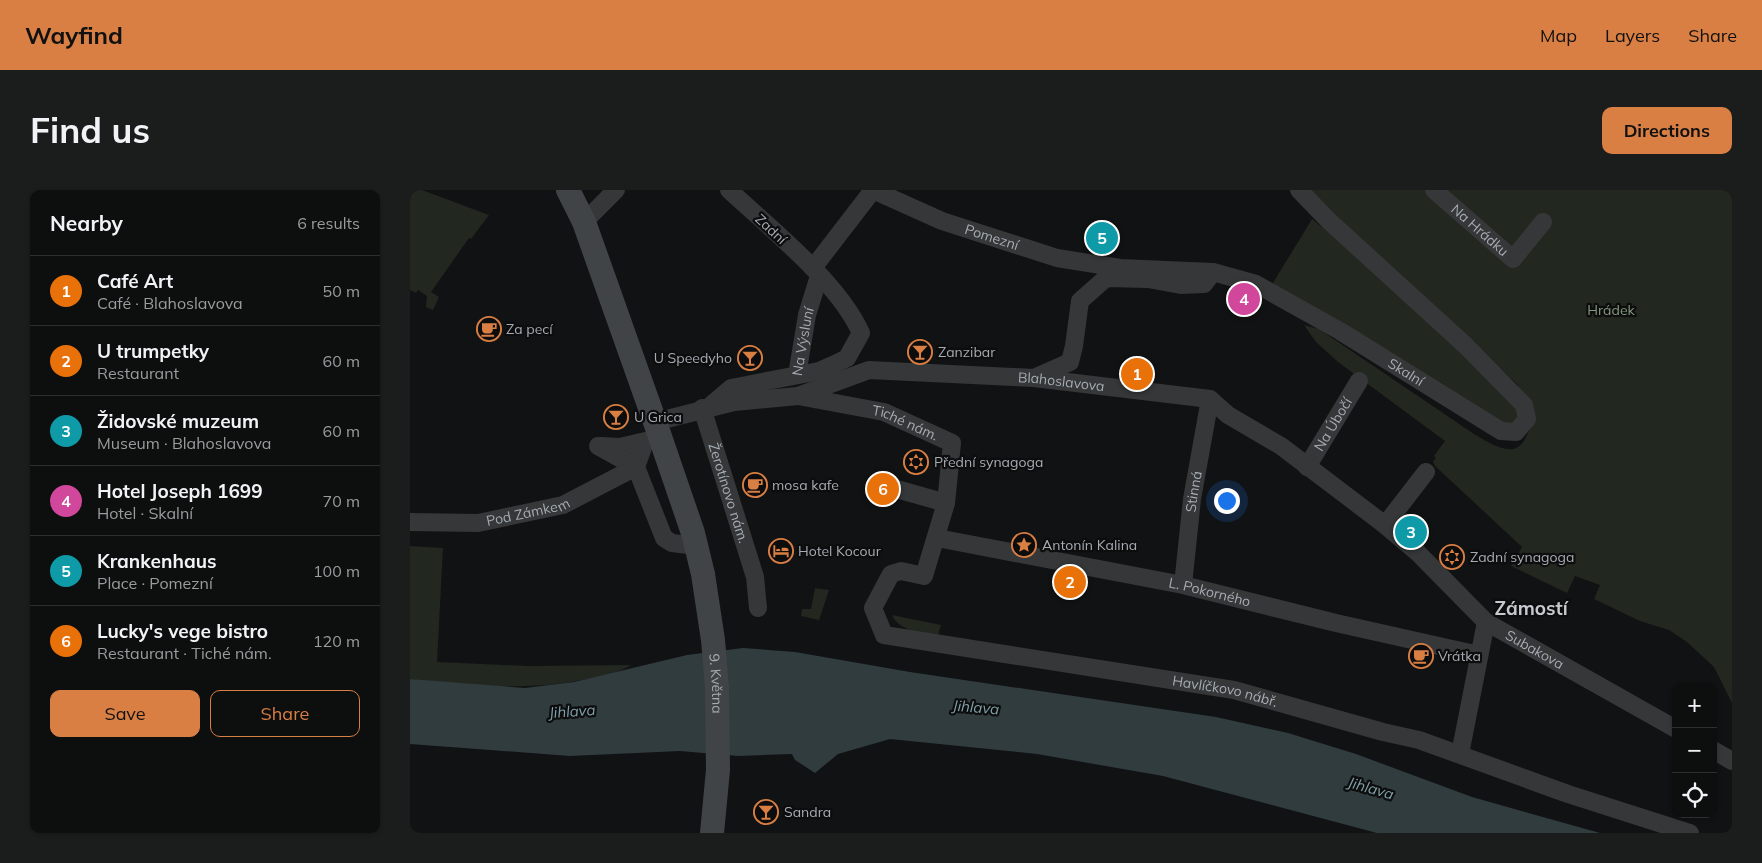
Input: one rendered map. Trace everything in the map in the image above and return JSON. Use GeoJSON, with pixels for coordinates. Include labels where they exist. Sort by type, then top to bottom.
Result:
{"type":"FeatureCollection","features":[{"type":"Feature","properties":{"kind":"main road"},"geometry":{"type":"LineString","coordinates":[[568,190],[584,222],[653,434],[696,546]]}},
{"type":"Feature","properties":{"kind":"main road","name":"9. Května"},"geometry":{"type":"LineString","coordinates":[[696,546],[713,640],[717,687],[718,763],[715,829]]}},
{"type":"Feature","properties":{"kind":"street"},"geometry":{"type":"LineString","coordinates":[[584,222],[616,190]]}},
{"type":"Feature","properties":{"kind":"street","name":"Zadní"},"geometry":{"type":"LineString","coordinates":[[729,190],[816,272]]}},
{"type":"Feature","properties":{"kind":"street","name":"Pomezní"},"geometry":{"type":"LineString","coordinates":[[816,272],[873,190],[942,221],[1057,258],[1120,268],[1213,272]]}},
{"type":"Feature","properties":{"kind":"street","name":"Skalní"},"geometry":{"type":"LineString","coordinates":[[1213,272],[1256,284],[1340,331],[1501,431],[1516,432],[1527,419],[1524,405],[1465,345],[1328,220],[1299,190]]}},
{"type":"Feature","properties":{"kind":"street","name":"Na Hrádku"},"geometry":{"type":"LineString","coordinates":[[1442,192],[1513,259],[1543,222]]}},
{"type":"Feature","properties":{"kind":"street","name":"Na Výsluní"},"geometry":{"type":"LineString","coordinates":[[816,272],[855,320],[861,333],[848,358],[819,372],[797,375],[807,315],[816,272]]}},
{"type":"Feature","properties":{"kind":"street"},"geometry":{"type":"LineString","coordinates":[[1034,378],[1070,362],[1080,301],[1106,278],[1148,279],[1181,285],[1204,284],[1213,272]]}},
{"type":"Feature","properties":{"kind":"street","name":"Blahoslavova"},"geometry":{"type":"LineString","coordinates":[[706,407],[734,402],[798,396],[870,370],[1034,378],[1210,399]]}},
{"type":"Feature","properties":{"kind":"street","name":"Blahoslavova"},"geometry":{"type":"LineString","coordinates":[[636,467],[598,446],[620,447],[653,434],[706,407],[730,388],[797,375]]}},
{"type":"Feature","properties":{"kind":"street","name":"Na Úbočí"},"geometry":{"type":"LineString","coordinates":[[1307,467],[1359,381]]}},
{"type":"Feature","properties":{"kind":"street","name":"Tiché nám."},"geometry":{"type":"LineString","coordinates":[[798,396],[884,412],[952,443],[946,503],[936,538]]}},
{"type":"Feature","properties":{"kind":"street"},"geometry":{"type":"LineString","coordinates":[[1210,399],[1228,415],[1282,446],[1385,525],[1416,552],[1486,622]]}},
{"type":"Feature","properties":{"kind":"street","name":"Stinná"},"geometry":{"type":"LineString","coordinates":[[1183,585],[1192,499],[1210,399]]}},
{"type":"Feature","properties":{"kind":"street","name":"Žerotínovo nám."},"geometry":{"type":"LineString","coordinates":[[706,407],[755,577],[758,608]]}},
{"type":"Feature","properties":{"kind":"street"},"geometry":{"type":"LineString","coordinates":[[653,434],[636,467],[664,538],[672,543],[696,546]]}},
{"type":"Feature","properties":{"kind":"street","name":"Pod Zámkem"},"geometry":{"type":"LineString","coordinates":[[410,522],[478,523],[563,505],[636,467]]}},
{"type":"Feature","properties":{"kind":"street"},"geometry":{"type":"LineString","coordinates":[[1385,525],[1426,472]]}},
{"type":"Feature","properties":{"kind":"street"},"geometry":{"type":"LineString","coordinates":[[893,488],[946,503]]}},
{"type":"Feature","properties":{"kind":"street","name":"L. Pokorného"},"geometry":{"type":"LineString","coordinates":[[936,538],[1183,585],[1336,623],[1479,655]]}},
{"type":"Feature","properties":{"kind":"street","name":"Havlíčkovo nábř."},"geometry":{"type":"LineString","coordinates":[[936,538],[924,576],[901,571],[891,574],[873,608],[884,636],[1234,690],[1383,732],[1419,740],[1568,794],[1690,833]]}},
{"type":"Feature","properties":{"kind":"street","name":"Subakova"},"geometry":{"type":"LineString","coordinates":[[1460,754],[1486,622],[1674,728]]}},
{"type":"Feature","properties":{"kind":"street"},"geometry":{"type":"LineString","coordinates":[[1717,752],[1732,761]]}},
{"type":"Feature","properties":{"kind":"green space"},"geometry":{"type":"Polygon","coordinates":[[[410,190],[422,190],[489,215],[471,239],[469,238],[431,292],[439,297],[433,310],[426,307],[427,296],[418,290],[416,293],[410,290],[410,190]]]}},
{"type":"Feature","properties":{"kind":"green space","name":"Hrádek"},"geometry":{"type":"Polygon","coordinates":[[[1309,190],[1732,190],[1732,703],[1714,667],[1687,642],[1669,630],[1640,621],[1594,599],[1600,585],[1575,576],[1567,593],[1511,566],[1522,547],[1435,466],[1433,461],[1436,458],[1434,456],[1445,441],[1338,362],[1316,342],[1304,325],[1319,329],[1474,434],[1496,446],[1508,449],[1518,447],[1525,439],[1533,423],[1530,405],[1517,384],[1309,190]]]}},
{"type":"Feature","properties":{"kind":"green space"},"geometry":{"type":"Polygon","coordinates":[[[1312,219],[1390,282],[1514,398],[1520,413],[1517,420],[1510,426],[1495,423],[1273,283],[1312,219]]]}},
{"type":"Feature","properties":{"kind":"green space"},"geometry":{"type":"Polygon","coordinates":[[[410,546],[443,548],[437,662],[528,666],[632,665],[601,676],[550,685],[480,685],[410,679],[410,546]]]}},
{"type":"Feature","properties":{"kind":"green space"},"geometry":{"type":"Polygon","coordinates":[[[815,588],[829,590],[819,620],[801,616],[802,609],[811,609],[815,588]]]}},
{"type":"Feature","properties":{"kind":"green space"},"geometry":{"type":"Polygon","coordinates":[[[892,615],[941,625],[937,639],[905,628],[892,615]]]}},
{"type":"Feature","properties":{"kind":"water","name":"Jihlava"},"geometry":{"type":"Polygon","coordinates":[[[743,648],[795,652],[910,672],[1216,717],[1288,733],[1356,754],[1472,797],[1600,833],[1377,833],[1163,776],[1037,754],[890,739],[838,754],[815,773],[795,760],[792,754],[738,756],[680,751],[570,756],[410,744],[410,679],[525,688],[574,682],[687,655],[743,648]]]}},
{"type":"Feature","properties":{"kind":"place","name":"Krankenhaus"},"geometry":{"type":"Point","coordinates":[1102,238]}},
{"type":"Feature","properties":{"kind":"place","name":"Hotel Joseph 1699"},"geometry":{"type":"Point","coordinates":[1244,299]}},
{"type":"Feature","properties":{"kind":"place","name":"Za pecí"},"geometry":{"type":"Point","coordinates":[489,329]}},
{"type":"Feature","properties":{"kind":"place","name":"Zanzibar"},"geometry":{"type":"Point","coordinates":[920,352]}},
{"type":"Feature","properties":{"kind":"place","name":"U Speedyho"},"geometry":{"type":"Point","coordinates":[750,358]}},
{"type":"Feature","properties":{"kind":"place","name":"Café Art"},"geometry":{"type":"Point","coordinates":[1137,374]}},
{"type":"Feature","properties":{"kind":"place","name":"U Grica"},"geometry":{"type":"Point","coordinates":[616,417]}},
{"type":"Feature","properties":{"kind":"place","name":"Přední synagoga"},"geometry":{"type":"Point","coordinates":[916,462]}},
{"type":"Feature","properties":{"kind":"place","name":"mosa kafe"},"geometry":{"type":"Point","coordinates":[755,485]}},
{"type":"Feature","properties":{"kind":"place","name":"Lucky's vege bistro"},"geometry":{"type":"Point","coordinates":[883,489]}},
{"type":"Feature","properties":{"kind":"place","name":"Židovské muzeum"},"geometry":{"type":"Point","coordinates":[1411,532]}},
{"type":"Feature","properties":{"kind":"place","name":"Antonín Kalina"},"geometry":{"type":"Point","coordinates":[1024,545]}},
{"type":"Feature","properties":{"kind":"place","name":"Hotel Kocour"},"geometry":{"type":"Point","coordinates":[781,551]}},
{"type":"Feature","properties":{"kind":"place","name":"Zadní synagoga"},"geometry":{"type":"Point","coordinates":[1452,557]}},
{"type":"Feature","properties":{"kind":"place","name":"U trumpetky"},"geometry":{"type":"Point","coordinates":[1070,582]}},
{"type":"Feature","properties":{"kind":"place","name":"Vrátka"},"geometry":{"type":"Point","coordinates":[1421,656]}},
{"type":"Feature","properties":{"kind":"place","name":"Sandra"},"geometry":{"type":"Point","coordinates":[766,812]}},
{"type":"Feature","properties":{"kind":"district","name":"Zámostí"},"geometry":{"type":"Point","coordinates":[1531,608]}}]}
